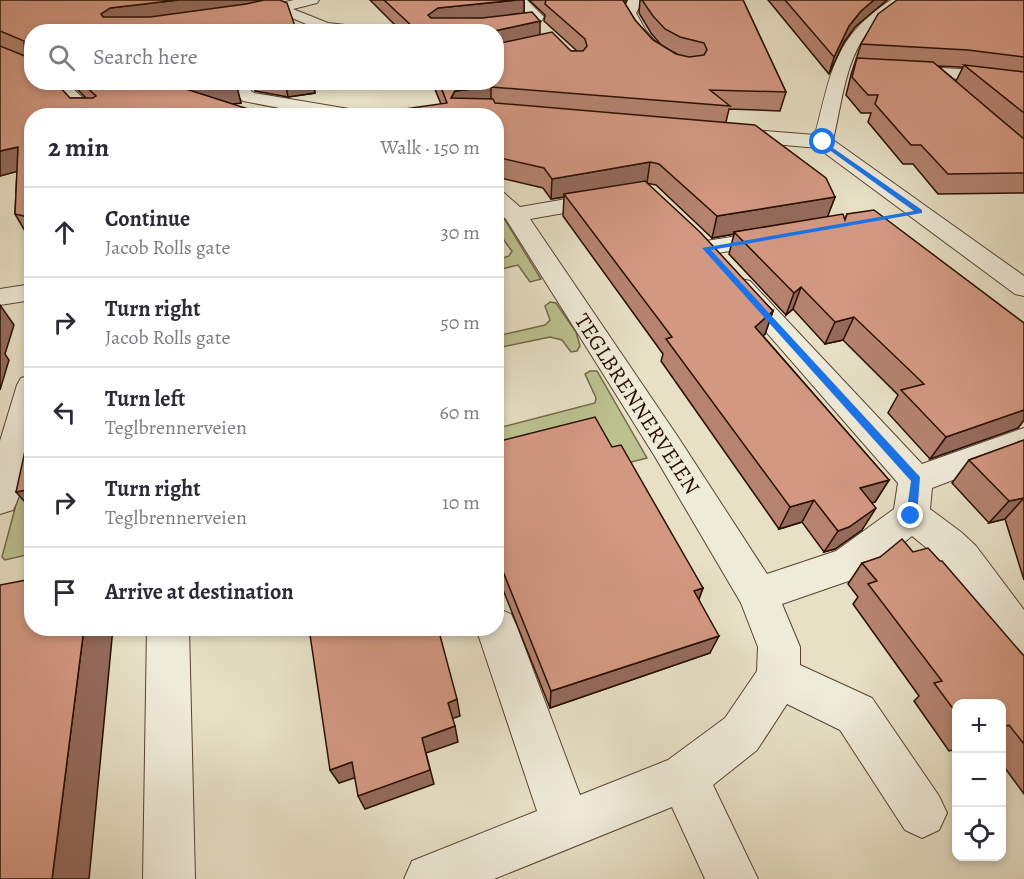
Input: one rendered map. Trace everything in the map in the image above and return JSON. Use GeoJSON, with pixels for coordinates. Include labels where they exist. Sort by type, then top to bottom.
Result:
{"type":"FeatureCollection","features":[{"type":"Feature","properties":{"kind":"street"},"geometry":{"type":"LineString","coordinates":[[230,20],[312,0]]}},
{"type":"Feature","properties":{"kind":"street"},"geometry":{"type":"LineString","coordinates":[[519,0],[537,16],[534,21]]}},
{"type":"Feature","properties":{"kind":"street"},"geometry":{"type":"LineString","coordinates":[[636,0],[628,13],[639,33],[665,59]]}},
{"type":"Feature","properties":{"kind":"street"},"geometry":{"type":"LineString","coordinates":[[823,142],[842,68],[857,35],[868,22],[900,0]]}},
{"type":"Feature","properties":{"kind":"street"},"geometry":{"type":"LineString","coordinates":[[282,9],[318,24]]}},
{"type":"Feature","properties":{"kind":"street"},"geometry":{"type":"LineString","coordinates":[[504,24],[534,21],[548,34]]}},
{"type":"Feature","properties":{"kind":"street"},"geometry":{"type":"LineString","coordinates":[[842,68],[865,69]]}},
{"type":"Feature","properties":{"kind":"street"},"geometry":{"type":"LineString","coordinates":[[887,70],[1024,83]]}},
{"type":"Feature","properties":{"kind":"street"},"geometry":{"type":"LineString","coordinates":[[932,73],[957,95]]}},
{"type":"Feature","properties":{"kind":"street"},"geometry":{"type":"LineString","coordinates":[[64,90],[84,108]]}},
{"type":"Feature","properties":{"kind":"street"},"geometry":{"type":"LineString","coordinates":[[243,90],[249,97],[294,108]]}},
{"type":"Feature","properties":{"kind":"street"},"geometry":{"type":"LineString","coordinates":[[708,132],[823,142],[1024,288]]}},
{"type":"Feature","properties":{"kind":"street"},"geometry":{"type":"LineString","coordinates":[[825,169],[854,164]]}},
{"type":"Feature","properties":{"kind":"street","name":"TEGLBRENNERVEIEN"},"geometry":{"type":"LineString","coordinates":[[636,194],[506,206],[666,446],[758,595],[779,647],[779,677]]}},
{"type":"Feature","properties":{"kind":"street"},"geometry":{"type":"LineString","coordinates":[[885,218],[920,212]]}},
{"type":"Feature","properties":{"kind":"street"},"geometry":{"type":"LineString","coordinates":[[794,233],[698,240],[914,498],[934,530],[965,558],[1024,645]]}},
{"type":"Feature","properties":{"kind":"street"},"geometry":{"type":"LineString","coordinates":[[0,297],[24,293]]}},
{"type":"Feature","properties":{"kind":"street"},"geometry":{"type":"LineString","coordinates":[[0,500],[24,414]]}},
{"type":"Feature","properties":{"kind":"street"},"geometry":{"type":"LineString","coordinates":[[758,595],[849,564],[914,498],[1024,440]]}},
{"type":"Feature","properties":{"kind":"street"},"geometry":{"type":"LineString","coordinates":[[168,636],[169,879]]}},
{"type":"Feature","properties":{"kind":"street"},"geometry":{"type":"LineString","coordinates":[[499,636],[566,824]]}},
{"type":"Feature","properties":{"kind":"street"},"geometry":{"type":"LineString","coordinates":[[430,879],[485,868],[566,824],[684,778],[741,734],[779,677],[856,714],[922,813]]}},
{"type":"Feature","properties":{"kind":"street"},"geometry":{"type":"LineString","coordinates":[[684,778],[732,879]]}},
{"type":"Feature","properties":{"kind":"green space"},"geometry":{"type":"Polygon","coordinates":[[[504,218],[541,279],[530,282],[518,265],[504,268],[504,258],[509,256],[512,251],[505,242],[504,218]]]}},
{"type":"Feature","properties":{"kind":"green space"},"geometry":{"type":"Polygon","coordinates":[[[550,302],[556,303],[576,332],[580,346],[577,351],[571,352],[562,340],[550,337],[504,347],[504,334],[545,325],[550,320],[545,306],[550,302]]]}},
{"type":"Feature","properties":{"kind":"green space"},"geometry":{"type":"Polygon","coordinates":[[[597,371],[647,458],[608,468],[504,464],[504,426],[595,403],[596,398],[585,374],[597,371]]]}},
{"type":"Feature","properties":{"kind":"green space"},"geometry":{"type":"Polygon","coordinates":[[[24,484],[24,556],[5,560],[2,557],[21,486],[24,484]]]}},
{"type":"Feature","properties":{"kind":"building"},"geometry":{"type":"Polygon","coordinates":[[[0,0],[178,0],[110,8],[101,14],[103,17],[150,17],[264,0],[280,0],[287,3],[294,24],[24,24],[24,41],[0,31],[0,0]]]}},
{"type":"Feature","properties":{"kind":"building"},"geometry":{"type":"Polygon","coordinates":[[[384,0],[517,0],[438,8],[428,15],[431,18],[482,18],[532,12],[540,21],[504,29],[504,24],[410,24],[384,0]]]}},
{"type":"Feature","properties":{"kind":"building"},"geometry":{"type":"Polygon","coordinates":[[[546,0],[623,0],[635,20],[653,40],[676,54],[689,57],[704,55],[707,50],[704,43],[680,37],[665,29],[642,0],[743,0],[786,92],[710,90],[730,106],[504,88],[504,42],[552,32],[571,51],[583,51],[587,46],[585,39],[545,4],[546,0]]]}},
{"type":"Feature","properties":{"kind":"building"},"geometry":{"type":"Polygon","coordinates":[[[785,0],[874,0],[849,26],[834,57],[785,0]]]}},
{"type":"Feature","properties":{"kind":"building"},"geometry":{"type":"Polygon","coordinates":[[[897,0],[1024,0],[1024,57],[968,50],[861,44],[878,14],[897,0]]]}},
{"type":"Feature","properties":{"kind":"building"},"geometry":{"type":"Polygon","coordinates":[[[0,46],[24,56],[24,90],[62,90],[70,98],[93,98],[96,96],[90,90],[189,90],[245,108],[24,108],[24,216],[15,214],[18,147],[0,151],[0,46]]]}},
{"type":"Feature","properties":{"kind":"building"},"geometry":{"type":"Polygon","coordinates":[[[857,58],[933,62],[1024,139],[1024,173],[948,174],[921,145],[911,145],[875,104],[878,95],[868,95],[852,77],[857,58]]]}},
{"type":"Feature","properties":{"kind":"building"},"geometry":{"type":"Polygon","coordinates":[[[964,65],[1024,72],[1024,113],[964,65]]]}},
{"type":"Feature","properties":{"kind":"building"},"geometry":{"type":"Polygon","coordinates":[[[442,90],[464,90],[455,91],[451,98],[493,99],[495,103],[755,125],[826,178],[835,197],[717,216],[659,164],[650,162],[552,179],[544,168],[504,159],[504,108],[412,108],[447,103],[442,90]]]}},
{"type":"Feature","properties":{"kind":"building"},"geometry":{"type":"Polygon","coordinates":[[[645,181],[700,232],[773,311],[755,327],[889,480],[860,488],[876,508],[849,527],[838,531],[814,500],[790,507],[666,339],[672,337],[564,194],[645,181]]]}},
{"type":"Feature","properties":{"kind":"building"},"geometry":{"type":"Polygon","coordinates":[[[874,210],[1024,323],[1024,410],[946,437],[901,390],[924,384],[854,317],[835,322],[801,287],[794,293],[734,232],[843,214],[845,220],[847,214],[874,210]]]}},
{"type":"Feature","properties":{"kind":"building"},"geometry":{"type":"Polygon","coordinates":[[[595,417],[612,447],[621,445],[703,588],[694,591],[719,636],[551,691],[504,574],[504,440],[595,417]]]}},
{"type":"Feature","properties":{"kind":"building"},"geometry":{"type":"Polygon","coordinates":[[[1024,440],[1024,498],[1009,501],[969,460],[1024,440]]]}},
{"type":"Feature","properties":{"kind":"building"},"geometry":{"type":"Polygon","coordinates":[[[24,456],[24,490],[16,492],[24,456]]]}},
{"type":"Feature","properties":{"kind":"building"},"geometry":{"type":"Polygon","coordinates":[[[902,539],[913,552],[928,548],[942,561],[1024,656],[1024,744],[1009,725],[1006,726],[1006,699],[952,699],[952,707],[934,683],[942,681],[868,584],[877,581],[862,563],[880,557],[902,539]]]}},
{"type":"Feature","properties":{"kind":"building"},"geometry":{"type":"Polygon","coordinates":[[[24,580],[24,636],[83,636],[52,879],[0,879],[0,585],[24,580]]]}},
{"type":"Feature","properties":{"kind":"building"},"geometry":{"type":"Polygon","coordinates":[[[310,636],[440,636],[457,699],[448,703],[455,726],[422,738],[430,770],[358,796],[352,762],[330,770],[310,636]]]}},
{"type":"Feature","properties":{"kind":"route"},"geometry":{"type":"LineString","coordinates":[[823,142],[920,212],[706,248],[916,480],[911,516]]}}]}
